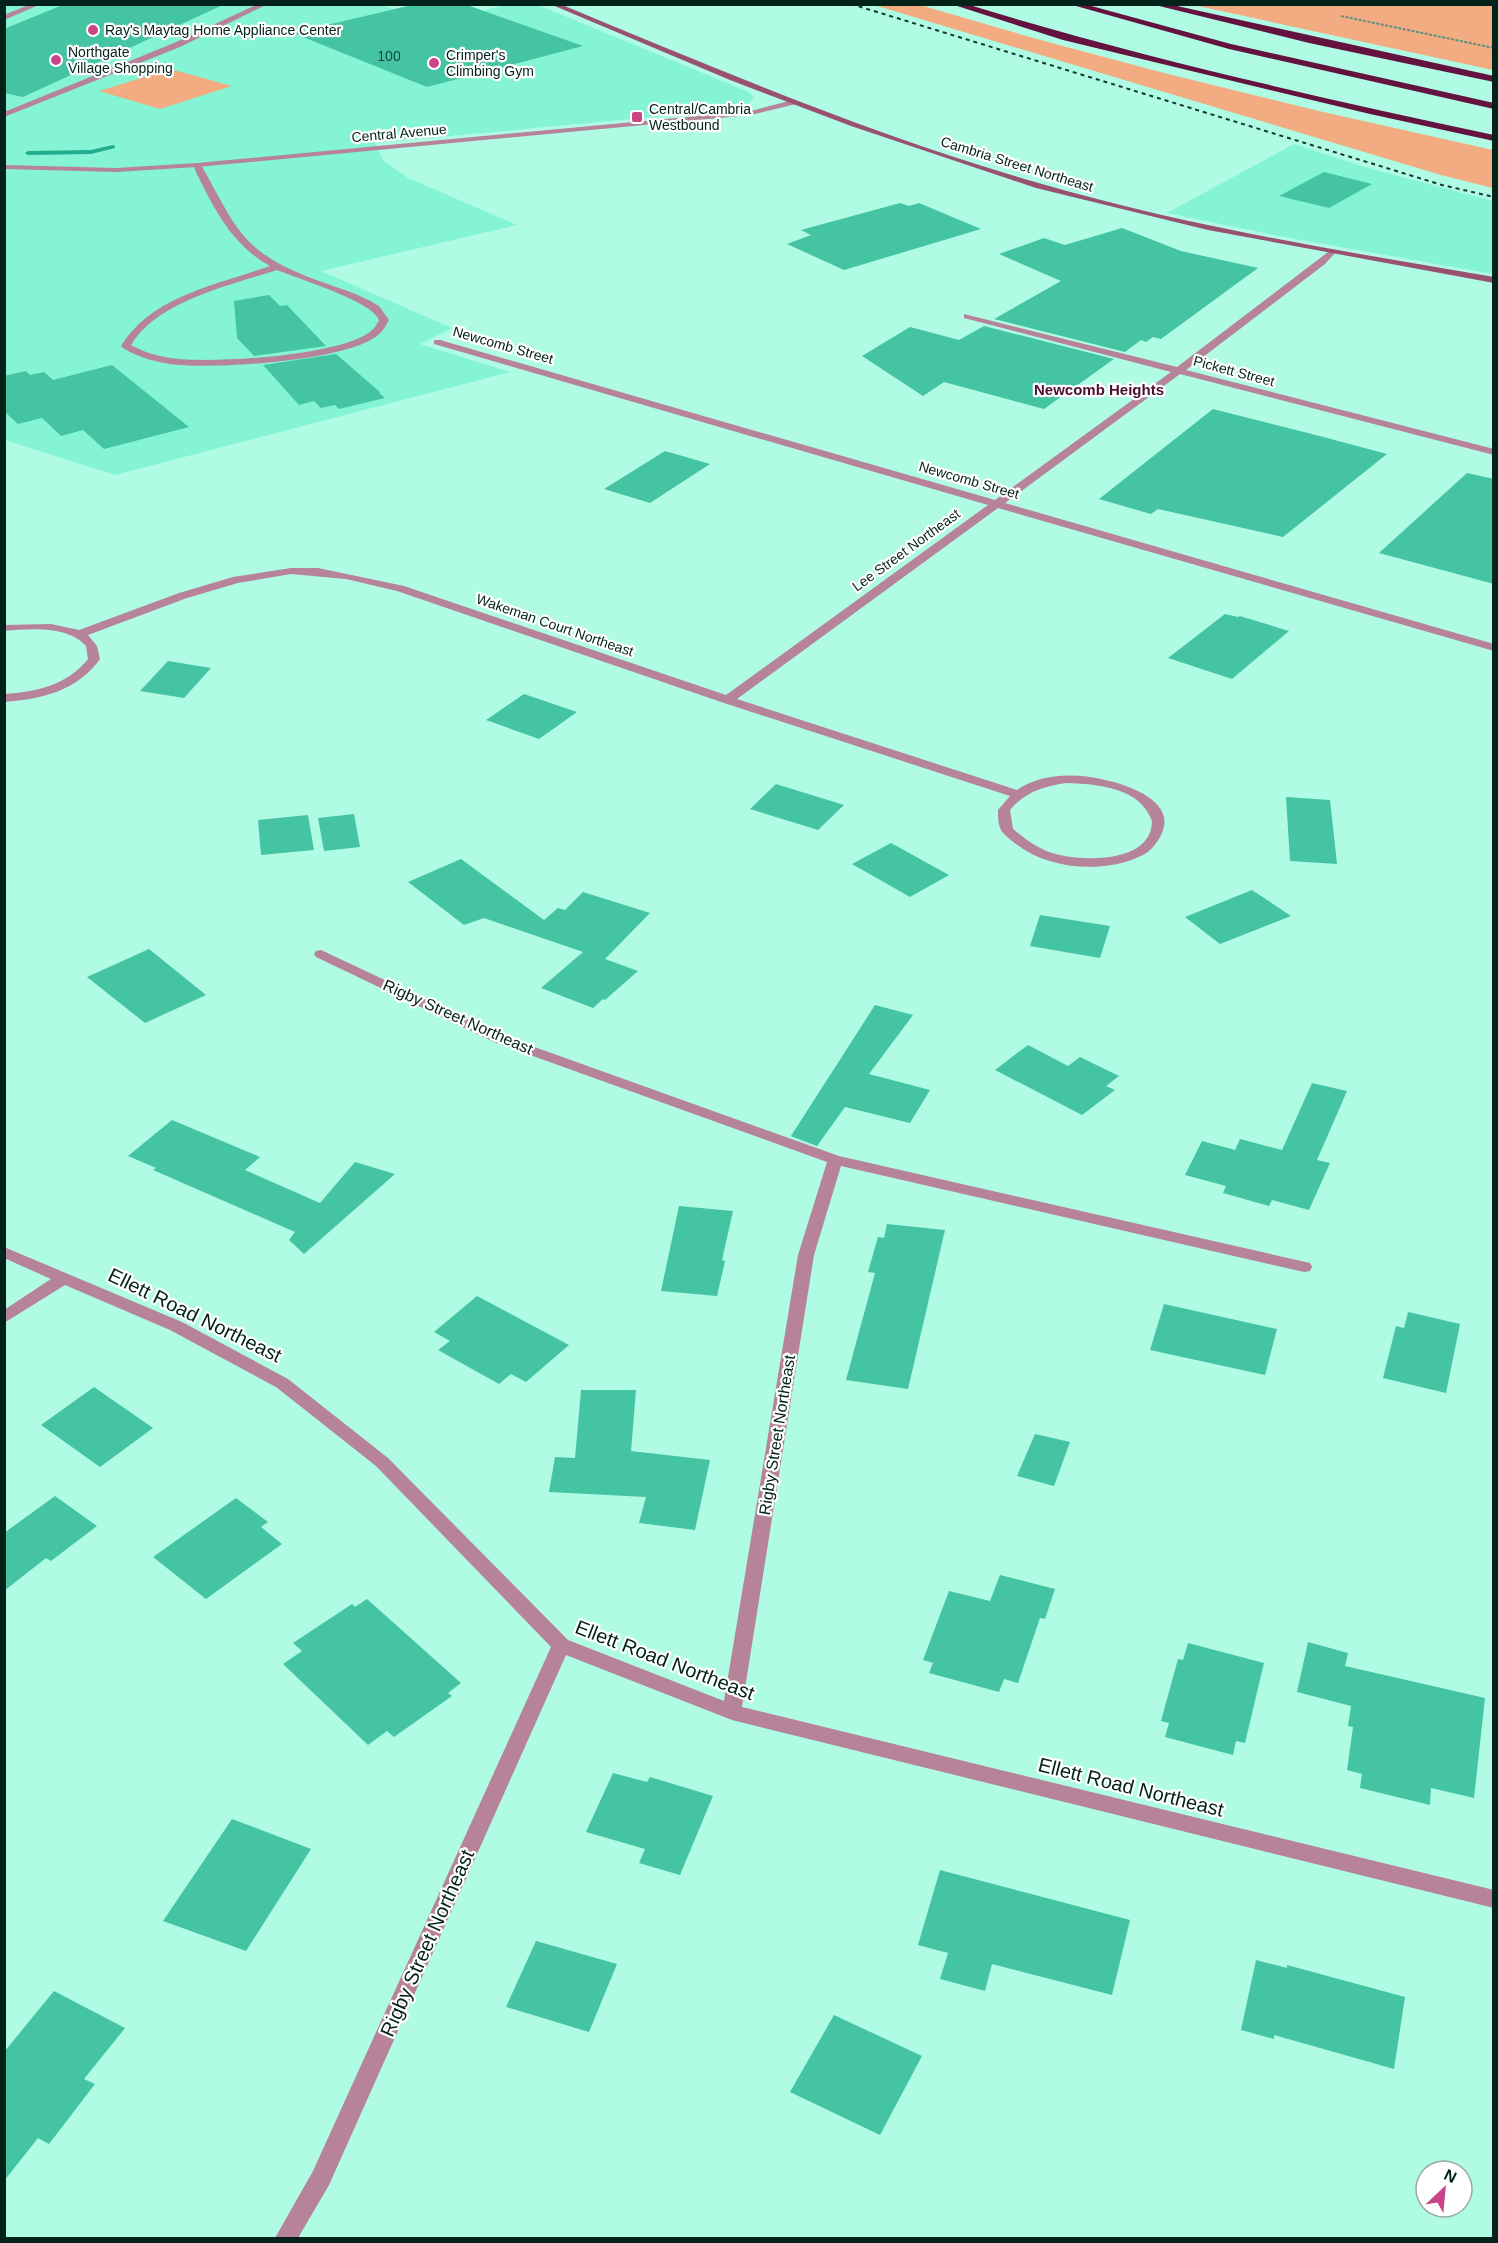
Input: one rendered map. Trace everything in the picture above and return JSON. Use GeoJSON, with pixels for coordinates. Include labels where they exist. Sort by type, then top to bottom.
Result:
{"type":"FeatureCollection","features":[{"type":"Feature","properties":{"kind":"highway"},"geometry":{"type":"LineString","coordinates":[[955,4],[1066,38],[1370,111],[1494,138]]}},
{"type":"Feature","properties":{"kind":"highway"},"geometry":{"type":"LineString","coordinates":[[991,4],[1042,22],[1232,78]]}},
{"type":"Feature","properties":{"kind":"highway"},"geometry":{"type":"LineString","coordinates":[[1073,4],[1247,51],[1494,106]]}},
{"type":"Feature","properties":{"kind":"highway"},"geometry":{"type":"LineString","coordinates":[[1155,4],[1320,43],[1494,79]]}},
{"type":"Feature","properties":{"kind":"main road","name":"Cambria Street Northeast"},"geometry":{"type":"LineString","coordinates":[[553,4],[793,102],[894,140],[1041,187],[1190,224],[1332,252],[1494,280]]}},
{"type":"Feature","properties":{"kind":"street"},"geometry":{"type":"LineString","coordinates":[[4,18],[38,4]]}},
{"type":"Feature","properties":{"kind":"street"},"geometry":{"type":"LineString","coordinates":[[4,115],[177,45],[265,4]]}},
{"type":"Feature","properties":{"kind":"street","name":"Central Avenue"},"geometry":{"type":"LineString","coordinates":[[4,167],[116,170],[197,165],[751,113],[793,102]]}},
{"type":"Feature","properties":{"kind":"street"},"geometry":{"type":"LineString","coordinates":[[197,165],[216,203],[235,230],[256,253],[279,266],[376,307],[384,320],[375,334],[362,340],[332,350],[294,358],[253,362],[186,362],[151,357],[129,350],[126,346],[132,334],[167,308],[279,266]]}},
{"type":"Feature","properties":{"kind":"street","name":"Lee Street Northeast"},"geometry":{"type":"LineString","coordinates":[[728,700],[995,503],[1180,371],[1332,252]]}},
{"type":"Feature","properties":{"kind":"street","name":"Pickett Street"},"geometry":{"type":"LineString","coordinates":[[967,316],[1494,452]]}},
{"type":"Feature","properties":{"kind":"street","name":"Newcomb Street"},"geometry":{"type":"LineString","coordinates":[[437,342],[1494,648]]}},
{"type":"Feature","properties":{"kind":"street","name":"Wakeman Court Northeast"},"geometry":{"type":"LineString","coordinates":[[79,634],[181,597],[236,580],[292,571],[345,575],[400,588],[728,700],[1017,794]]}},
{"type":"Feature","properties":{"kind":"street"},"geometry":{"type":"LineString","coordinates":[[4,628],[33,626],[58,628],[79,634],[92,645],[94,659],[84,673],[64,686],[29,696],[4,698]]}},
{"type":"Feature","properties":{"kind":"street"},"geometry":{"type":"LineString","coordinates":[[1056,780],[1096,780],[1129,790],[1153,807],[1159,823],[1155,839],[1139,852],[1122,857],[1084,862],[1054,858],[1024,846],[1007,829],[1004,810],[1017,794],[1038,784],[1056,780]]}},
{"type":"Feature","properties":{"kind":"street","name":"Rigby Street Northeast"},"geometry":{"type":"LineString","coordinates":[[321,954],[499,1039],[835,1160],[1304,1267]]}},
{"type":"Feature","properties":{"kind":"street","name":"Rigby Street Northeast"},"geometry":{"type":"LineString","coordinates":[[732,1712],[807,1255],[835,1160]]}},
{"type":"Feature","properties":{"kind":"street","name":"Ellett Road Northeast"},"geometry":{"type":"LineString","coordinates":[[4,1252],[176,1326],[282,1383],[382,1462],[561,1645],[732,1712],[1494,1899]]}},
{"type":"Feature","properties":{"kind":"street"},"geometry":{"type":"LineString","coordinates":[[4,1318],[65,1277]]}},
{"type":"Feature","properties":{"kind":"street","name":"Rigby Street Northeast"},"geometry":{"type":"LineString","coordinates":[[286,2238],[321,2178],[561,1645]]}},
{"type":"Feature","properties":{"kind":"path"},"geometry":{"type":"LineString","coordinates":[[1342,16],[1494,48]]}},
{"type":"Feature","properties":{"kind":"shaded area"},"geometry":{"type":"Polygon","coordinates":[[[380,4],[435,24],[504,5],[538,5],[749,92],[754,97],[746,106],[729,110],[375,143],[383,160],[408,178],[517,225],[321,271],[452,328],[420,344],[510,372],[115,475],[5,440],[5,5],[380,4]]]}},
{"type":"Feature","properties":{"kind":"shaded area"},"geometry":{"type":"Polygon","coordinates":[[[874,5],[920,5],[1164,73],[1493,150],[1493,188],[1441,175],[874,5]]]}},
{"type":"Feature","properties":{"kind":"shaded area"},"geometry":{"type":"Polygon","coordinates":[[[1193,5],[1493,5],[1493,70],[1193,5]]]}},
{"type":"Feature","properties":{"kind":"shaded area"},"geometry":{"type":"Polygon","coordinates":[[[170,69],[232,86],[160,109],[99,91],[170,69]]]}},
{"type":"Feature","properties":{"kind":"shaded area"},"geometry":{"type":"Polygon","coordinates":[[[1294,144],[1368,168],[1493,201],[1493,274],[1284,237],[1167,213],[1294,144]]]}},
{"type":"Feature","properties":{"kind":"building","name":"Northgate Village Shopping"},"geometry":{"type":"Polygon","coordinates":[[[65,4],[225,4],[23,97],[4,93],[4,29],[65,4]]]}},
{"type":"Feature","properties":{"kind":"building"},"geometry":{"type":"Polygon","coordinates":[[[416,4],[464,4],[583,46],[427,87],[293,33],[416,4]]]}},
{"type":"Feature","properties":{"kind":"building"},"geometry":{"type":"Polygon","coordinates":[[[1324,172],[1372,184],[1329,208],[1279,196],[1324,172]]]}},
{"type":"Feature","properties":{"kind":"building"},"geometry":{"type":"Polygon","coordinates":[[[900,203],[909,206],[919,203],[981,229],[844,270],[787,244],[811,235],[801,230],[900,203]]]}},
{"type":"Feature","properties":{"kind":"building"},"geometry":{"type":"Polygon","coordinates":[[[1122,228],[1181,251],[1258,268],[1161,339],[1153,337],[1146,342],[1141,340],[1125,352],[994,319],[1061,281],[999,254],[1044,238],[1065,245],[1122,228]]]}},
{"type":"Feature","properties":{"kind":"building"},"geometry":{"type":"Polygon","coordinates":[[[269,295],[280,306],[287,305],[326,346],[254,356],[237,338],[234,301],[269,295]]]}},
{"type":"Feature","properties":{"kind":"building"},"geometry":{"type":"Polygon","coordinates":[[[984,326],[1114,359],[1044,409],[944,382],[923,396],[862,356],[910,327],[959,340],[984,326]]]}},
{"type":"Feature","properties":{"kind":"building"},"geometry":{"type":"Polygon","coordinates":[[[336,354],[385,398],[339,409],[335,405],[321,408],[314,401],[299,405],[263,365],[336,354]]]}},
{"type":"Feature","properties":{"kind":"building"},"geometry":{"type":"Polygon","coordinates":[[[112,365],[189,427],[104,449],[83,430],[61,436],[42,418],[18,424],[4,411],[4,376],[26,371],[30,375],[44,372],[53,380],[112,365]]]}},
{"type":"Feature","properties":{"kind":"building"},"geometry":{"type":"Polygon","coordinates":[[[1213,409],[1387,454],[1283,537],[1158,509],[1151,514],[1099,499],[1213,409]]]}},
{"type":"Feature","properties":{"kind":"building"},"geometry":{"type":"Polygon","coordinates":[[[665,451],[710,464],[650,503],[604,489],[665,451]]]}},
{"type":"Feature","properties":{"kind":"building"},"geometry":{"type":"Polygon","coordinates":[[[1467,473],[1494,479],[1494,584],[1379,553],[1467,473]]]}},
{"type":"Feature","properties":{"kind":"building"},"geometry":{"type":"Polygon","coordinates":[[[1225,614],[1240,616],[1289,631],[1232,679],[1168,658],[1225,614]]]}},
{"type":"Feature","properties":{"kind":"building"},"geometry":{"type":"Polygon","coordinates":[[[168,661],[211,668],[184,698],[140,691],[168,661]]]}},
{"type":"Feature","properties":{"kind":"building"},"geometry":{"type":"Polygon","coordinates":[[[524,694],[577,712],[539,739],[486,720],[524,694]]]}},
{"type":"Feature","properties":{"kind":"building"},"geometry":{"type":"Polygon","coordinates":[[[776,784],[844,805],[818,830],[750,809],[776,784]]]}},
{"type":"Feature","properties":{"kind":"building"},"geometry":{"type":"Polygon","coordinates":[[[1286,797],[1330,800],[1337,864],[1290,861],[1286,797]]]}},
{"type":"Feature","properties":{"kind":"building"},"geometry":{"type":"Polygon","coordinates":[[[354,814],[360,847],[324,851],[318,818],[354,814]]]}},
{"type":"Feature","properties":{"kind":"building"},"geometry":{"type":"Polygon","coordinates":[[[308,815],[314,850],[261,855],[258,820],[308,815]]]}},
{"type":"Feature","properties":{"kind":"building"},"geometry":{"type":"Polygon","coordinates":[[[891,843],[949,875],[910,897],[852,864],[891,843]]]}},
{"type":"Feature","properties":{"kind":"building"},"geometry":{"type":"Polygon","coordinates":[[[461,859],[544,920],[558,908],[565,910],[583,892],[650,913],[605,959],[638,971],[593,1008],[541,988],[583,952],[484,918],[464,925],[408,882],[461,859]]]}},
{"type":"Feature","properties":{"kind":"building"},"geometry":{"type":"Polygon","coordinates":[[[1252,890],[1291,916],[1220,944],[1185,917],[1252,890]]]}},
{"type":"Feature","properties":{"kind":"building"},"geometry":{"type":"Polygon","coordinates":[[[1040,915],[1110,926],[1100,958],[1030,946],[1040,915]]]}},
{"type":"Feature","properties":{"kind":"building"},"geometry":{"type":"Polygon","coordinates":[[[149,949],[206,995],[145,1023],[87,977],[149,949]]]}},
{"type":"Feature","properties":{"kind":"building"},"geometry":{"type":"Polygon","coordinates":[[[875,1005],[913,1015],[869,1074],[930,1090],[910,1123],[845,1107],[817,1146],[791,1136],[875,1005]]]}},
{"type":"Feature","properties":{"kind":"building"},"geometry":{"type":"Polygon","coordinates":[[[1028,1045],[1068,1066],[1080,1057],[1119,1076],[1106,1086],[1115,1090],[1082,1115],[995,1070],[1028,1045]]]}},
{"type":"Feature","properties":{"kind":"building"},"geometry":{"type":"Polygon","coordinates":[[[1312,1083],[1347,1091],[1317,1160],[1330,1163],[1309,1210],[1272,1200],[1269,1206],[1223,1193],[1226,1186],[1185,1175],[1202,1141],[1235,1150],[1240,1139],[1282,1150],[1312,1083]]]}},
{"type":"Feature","properties":{"kind":"building"},"geometry":{"type":"Polygon","coordinates":[[[172,1120],[260,1157],[245,1170],[320,1203],[355,1162],[395,1174],[304,1254],[289,1240],[295,1232],[153,1170],[156,1168],[128,1156],[172,1120]]]}},
{"type":"Feature","properties":{"kind":"building"},"geometry":{"type":"Polygon","coordinates":[[[679,1206],[733,1211],[717,1296],[661,1291],[679,1206]]]}},
{"type":"Feature","properties":{"kind":"building"},"geometry":{"type":"Polygon","coordinates":[[[887,1224],[945,1230],[908,1389],[846,1380],[875,1273],[868,1272],[878,1237],[884,1238],[887,1224]]]}},
{"type":"Feature","properties":{"kind":"building"},"geometry":{"type":"Polygon","coordinates":[[[477,1296],[569,1345],[526,1382],[511,1374],[499,1384],[438,1350],[450,1341],[434,1332],[477,1296]]]}},
{"type":"Feature","properties":{"kind":"building"},"geometry":{"type":"Polygon","coordinates":[[[1164,1304],[1277,1329],[1265,1375],[1150,1350],[1164,1304]]]}},
{"type":"Feature","properties":{"kind":"building"},"geometry":{"type":"Polygon","coordinates":[[[1408,1312],[1460,1324],[1446,1393],[1383,1378],[1396,1326],[1404,1328],[1408,1312]]]}},
{"type":"Feature","properties":{"kind":"building"},"geometry":{"type":"Polygon","coordinates":[[[94,1387],[153,1428],[100,1467],[41,1425],[94,1387]]]}},
{"type":"Feature","properties":{"kind":"building"},"geometry":{"type":"Polygon","coordinates":[[[581,1390],[636,1390],[631,1451],[710,1460],[695,1530],[639,1523],[646,1497],[549,1492],[555,1457],[575,1458],[581,1390]]]}},
{"type":"Feature","properties":{"kind":"building"},"geometry":{"type":"Polygon","coordinates":[[[1035,1434],[1070,1442],[1054,1486],[1017,1476],[1035,1434]]]}},
{"type":"Feature","properties":{"kind":"building"},"geometry":{"type":"Polygon","coordinates":[[[55,1496],[97,1526],[51,1561],[46,1558],[4,1591],[4,1533],[55,1496]]]}},
{"type":"Feature","properties":{"kind":"building"},"geometry":{"type":"Polygon","coordinates":[[[236,1498],[268,1522],[261,1527],[282,1544],[206,1599],[153,1557],[236,1498]]]}},
{"type":"Feature","properties":{"kind":"building"},"geometry":{"type":"Polygon","coordinates":[[[1000,1575],[1055,1589],[1045,1619],[1040,1618],[1018,1683],[1004,1679],[999,1692],[929,1673],[933,1663],[923,1660],[949,1591],[990,1601],[1000,1575]]]}},
{"type":"Feature","properties":{"kind":"building"},"geometry":{"type":"Polygon","coordinates":[[[367,1599],[461,1683],[448,1693],[452,1696],[394,1737],[387,1731],[368,1745],[283,1664],[302,1651],[293,1643],[352,1604],[355,1607],[367,1599]]]}},
{"type":"Feature","properties":{"kind":"building"},"geometry":{"type":"Polygon","coordinates":[[[1308,1642],[1348,1653],[1345,1666],[1485,1698],[1474,1798],[1431,1788],[1430,1805],[1360,1788],[1362,1774],[1347,1770],[1353,1727],[1348,1726],[1351,1706],[1297,1692],[1308,1642]]]}},
{"type":"Feature","properties":{"kind":"building"},"geometry":{"type":"Polygon","coordinates":[[[1188,1643],[1264,1663],[1245,1743],[1236,1741],[1233,1755],[1165,1737],[1169,1723],[1161,1721],[1178,1659],[1183,1660],[1188,1643]]]}},
{"type":"Feature","properties":{"kind":"building"},"geometry":{"type":"Polygon","coordinates":[[[613,1773],[647,1782],[650,1777],[713,1796],[680,1875],[639,1863],[645,1849],[586,1832],[613,1773]]]}},
{"type":"Feature","properties":{"kind":"building"},"geometry":{"type":"Polygon","coordinates":[[[232,1819],[311,1849],[246,1951],[163,1921],[232,1819]]]}},
{"type":"Feature","properties":{"kind":"building"},"geometry":{"type":"Polygon","coordinates":[[[940,1870],[1130,1920],[1112,1995],[992,1964],[985,1991],[940,1979],[948,1953],[918,1945],[940,1870]]]}},
{"type":"Feature","properties":{"kind":"building"},"geometry":{"type":"Polygon","coordinates":[[[536,1941],[617,1964],[589,2032],[506,2007],[536,1941]]]}},
{"type":"Feature","properties":{"kind":"building"},"geometry":{"type":"Polygon","coordinates":[[[1256,1960],[1287,1968],[1287,1965],[1405,1997],[1394,2069],[1274,2035],[1274,2039],[1241,2030],[1256,1960]]]}},
{"type":"Feature","properties":{"kind":"building"},"geometry":{"type":"Polygon","coordinates":[[[54,1991],[125,2028],[84,2079],[95,2084],[49,2144],[38,2138],[4,2181],[4,2052],[54,1991]]]}},
{"type":"Feature","properties":{"kind":"building"},"geometry":{"type":"Polygon","coordinates":[[[834,2015],[922,2056],[880,2135],[790,2092],[834,2015]]]}},
{"type":"Feature","properties":{"kind":"waterway"},"geometry":{"type":"LineString","coordinates":[[28,153],[91,152],[113,147]]}},
{"type":"Feature","properties":{"kind":"railway"},"geometry":{"type":"LineString","coordinates":[[851,4],[1442,185],[1494,197]]}},
{"type":"Feature","properties":{"kind":"place","name":"Ray's Maytag Home Appliance Center"},"geometry":{"type":"Point","coordinates":[93,30]}},
{"type":"Feature","properties":{"kind":"place","name":"Northgate Village Shopping"},"geometry":{"type":"Point","coordinates":[56,60]}},
{"type":"Feature","properties":{"kind":"place","name":"Crimper's Climbing Gym"},"geometry":{"type":"Point","coordinates":[434,63]}},
{"type":"Feature","properties":{"kind":"place","name":"Central/Cambria Westbound"},"geometry":{"type":"Point","coordinates":[637,117]}},
{"type":"Feature","properties":{"kind":"district","name":"Newcomb Heights"},"geometry":{"type":"Point","coordinates":[1099,389]}}]}
